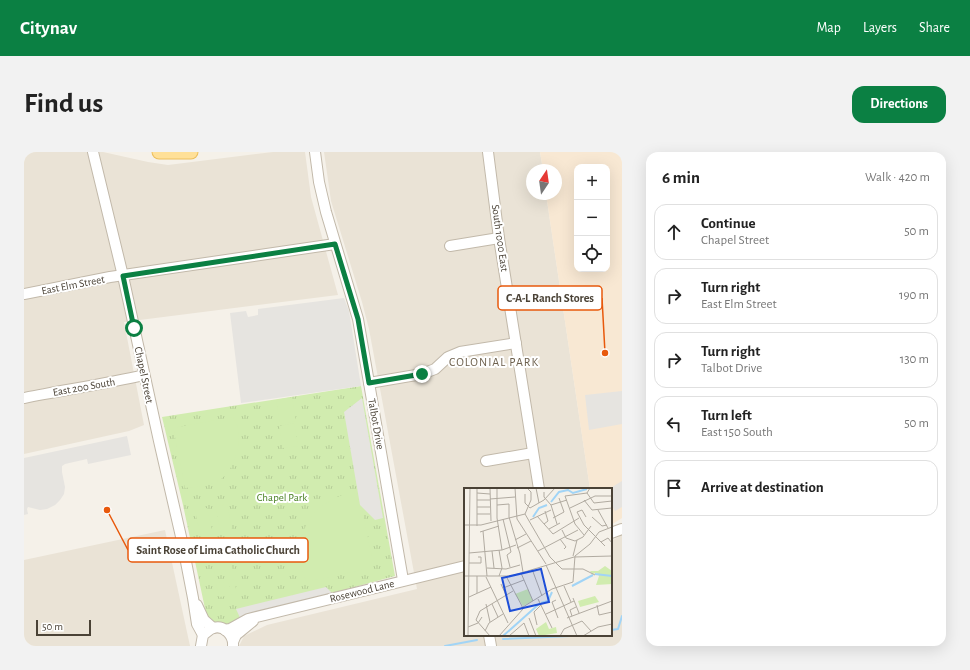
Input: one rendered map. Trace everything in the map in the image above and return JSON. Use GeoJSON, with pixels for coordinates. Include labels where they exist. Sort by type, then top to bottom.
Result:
{"type":"FeatureCollection","features":[{"type":"Feature","properties":{"kind":"main road"},"geometry":{"type":"LineString","coordinates":[[159,152],[191,152]]}},
{"type":"Feature","properties":{"kind":"street","name":"Chapel Street"},"geometry":{"type":"LineString","coordinates":[[94,152],[194,598],[196,624],[203,635]]}},
{"type":"Feature","properties":{"kind":"street","name":"Talbot Drive"},"geometry":{"type":"LineString","coordinates":[[315,152],[319,182],[335,244],[358,319],[403,580]]}},
{"type":"Feature","properties":{"kind":"street","name":"South 1000 East"},"geometry":{"type":"LineString","coordinates":[[488,152],[499,238],[539,488]]}},
{"type":"Feature","properties":{"kind":"street"},"geometry":{"type":"LineString","coordinates":[[450,246],[499,238]]}},
{"type":"Feature","properties":{"kind":"street","name":"East Elm Street"},"geometry":{"type":"LineString","coordinates":[[24,294],[110,277],[335,244]]}},
{"type":"Feature","properties":{"kind":"street"},"geometry":{"type":"LineString","coordinates":[[369,383],[422,374],[435,369],[448,357],[460,352],[516,343]]}},
{"type":"Feature","properties":{"kind":"street","name":"East 200 South"},"geometry":{"type":"LineString","coordinates":[[24,398],[144,375]]}},
{"type":"Feature","properties":{"kind":"street"},"geometry":{"type":"LineString","coordinates":[[486,461],[534,453]]}},
{"type":"Feature","properties":{"kind":"street"},"geometry":{"type":"LineString","coordinates":[[612,533],[622,529]]}},
{"type":"Feature","properties":{"kind":"street","name":"Rosewood Lane"},"geometry":{"type":"LineString","coordinates":[[225,630],[230,629],[248,619],[464,566]]}},
{"type":"Feature","properties":{"kind":"street","name":"Chapel Street"},"geometry":{"type":"LineString","coordinates":[[194,598],[204,620],[213,628]]}},
{"type":"Feature","properties":{"kind":"street","name":"Rosewood Lane"},"geometry":{"type":"LineString","coordinates":[[233,644],[236,635],[260,616]]}},
{"type":"Feature","properties":{"kind":"street"},"geometry":{"type":"LineString","coordinates":[[201,646],[203,635],[217,627],[225,630],[231,635],[233,644]]}},
{"type":"Feature","properties":{"kind":"street"},"geometry":{"type":"LineString","coordinates":[[489,636],[491,646]]}},
{"type":"Feature","properties":{"kind":"shaded area"},"geometry":{"type":"Polygon","coordinates":[[[24,152],[103,152],[168,165],[273,152],[305,152],[311,197],[338,295],[124,322],[144,425],[129,431],[24,454],[24,152]]]}},
{"type":"Feature","properties":{"kind":"shaded area"},"geometry":{"type":"Polygon","coordinates":[[[324,152],[540,152],[542,164],[526,164],[526,200],[547,200],[590,488],[464,488],[464,636],[612,636],[612,540],[622,535],[622,646],[239,646],[244,636],[267,625],[417,589],[369,329],[331,201],[324,152]]]}},
{"type":"Feature","properties":{"kind":"shaded area"},"geometry":{"type":"Polygon","coordinates":[[[540,152],[622,152],[622,518],[612,524],[612,488],[590,488],[547,200],[562,200],[562,164],[542,164],[540,152]]]}},
{"type":"Feature","properties":{"kind":"shaded area"},"geometry":{"type":"Polygon","coordinates":[[[344,298],[349,311],[361,386],[241,403],[230,313],[246,311],[248,317],[258,315],[258,309],[344,298]]]}},
{"type":"Feature","properties":{"kind":"shaded area"},"geometry":{"type":"Polygon","coordinates":[[[622,391],[622,424],[589,430],[585,395],[622,391]]]}},
{"type":"Feature","properties":{"kind":"shaded area"},"geometry":{"type":"Polygon","coordinates":[[[362,398],[383,518],[375,520],[360,505],[344,412],[362,398]]]}},
{"type":"Feature","properties":{"kind":"shaded area"},"geometry":{"type":"Polygon","coordinates":[[[127,436],[131,455],[88,464],[87,459],[65,464],[62,466],[62,472],[65,487],[64,494],[60,500],[55,505],[47,509],[40,510],[28,507],[28,514],[24,515],[24,458],[127,436]]]}},
{"type":"Feature","properties":{"kind":"shaded area"},"geometry":{"type":"Polygon","coordinates":[[[622,481],[622,507],[615,511],[612,506],[612,488],[611,488],[622,481]]]}},
{"type":"Feature","properties":{"kind":"shaded area"},"geometry":{"type":"Polygon","coordinates":[[[165,530],[190,646],[24,646],[24,560],[165,530]]]}},
{"type":"Feature","properties":{"kind":"shaded area"},"geometry":{"type":"Polygon","coordinates":[[[326,587],[333,594],[242,622],[236,609],[326,587]]]}},
{"type":"Feature","properties":{"kind":"green space","name":"Chapel Park"},"geometry":{"type":"Polygon","coordinates":[[[361,386],[395,576],[248,616],[231,628],[218,627],[207,618],[183,505],[162,417],[361,386]]]}},
{"type":"Feature","properties":{"kind":"green space"},"geometry":{"type":"Polygon","coordinates":[[[292,397],[296,421],[280,424],[276,400],[292,397]]]}},
{"type":"Feature","properties":{"kind":"green space"},"geometry":{"type":"Polygon","coordinates":[[[233,417],[238,428],[239,441],[236,456],[226,475],[213,483],[204,486],[185,488],[174,432],[178,427],[233,417]]]}},
{"type":"Feature","properties":{"kind":"green space"},"geometry":{"type":"Polygon","coordinates":[[[294,423],[298,446],[283,448],[279,426],[294,423]]]}},
{"type":"Feature","properties":{"kind":"green space"},"geometry":{"type":"Polygon","coordinates":[[[344,494],[359,494],[373,562],[366,569],[306,582],[301,569],[300,545],[307,524],[318,509],[344,494]]]}},
{"type":"Feature","properties":{"kind":"green space"},"geometry":{"type":"Polygon","coordinates":[[[227,504],[232,530],[221,532],[215,507],[227,504]]]}},
{"type":"Feature","properties":{"kind":"green space"},"geometry":{"type":"Polygon","coordinates":[[[207,508],[213,534],[201,537],[195,511],[207,508]]]}},
{"type":"Feature","properties":{"kind":"green space"},"geometry":{"type":"Polygon","coordinates":[[[230,558],[233,572],[226,574],[223,560],[230,558]]]}},
{"type":"Feature","properties":{"kind":"green space"},"geometry":{"type":"Polygon","coordinates":[[[219,561],[222,575],[215,576],[212,562],[219,561]]]}},
{"type":"Feature","properties":{"kind":"green space"},"geometry":{"type":"Polygon","coordinates":[[[234,579],[237,594],[231,595],[228,580],[234,579]]]}},
{"type":"Feature","properties":{"kind":"green space"},"geometry":{"type":"Polygon","coordinates":[[[223,581],[226,596],[219,597],[216,583],[223,581]]]}},
{"type":"Feature","properties":{"kind":"waterway"},"geometry":{"type":"LineString","coordinates":[[612,630],[618,629],[622,616]]}},
{"type":"Feature","properties":{"kind":"waterway"},"geometry":{"type":"LineString","coordinates":[[503,639],[570,636]]}},
{"type":"Feature","properties":{"kind":"waterway"},"geometry":{"type":"LineString","coordinates":[[445,646],[477,640]]}},
{"type":"Feature","properties":{"kind":"place","name":"C-A-L Ranch Stores"},"geometry":{"type":"Point","coordinates":[605,353]}},
{"type":"Feature","properties":{"kind":"place","name":"Saint Rose of Lima Catholic Church"},"geometry":{"type":"Point","coordinates":[107,510]}},
{"type":"Feature","properties":{"kind":"district","name":"COLONIAL PARK"},"geometry":{"type":"Point","coordinates":[494,362]}},
{"type":"Feature","properties":{"kind":"route"},"geometry":{"type":"LineString","coordinates":[[134,328],[123,276],[335,244],[358,319],[369,383],[422,374]]}}]}
